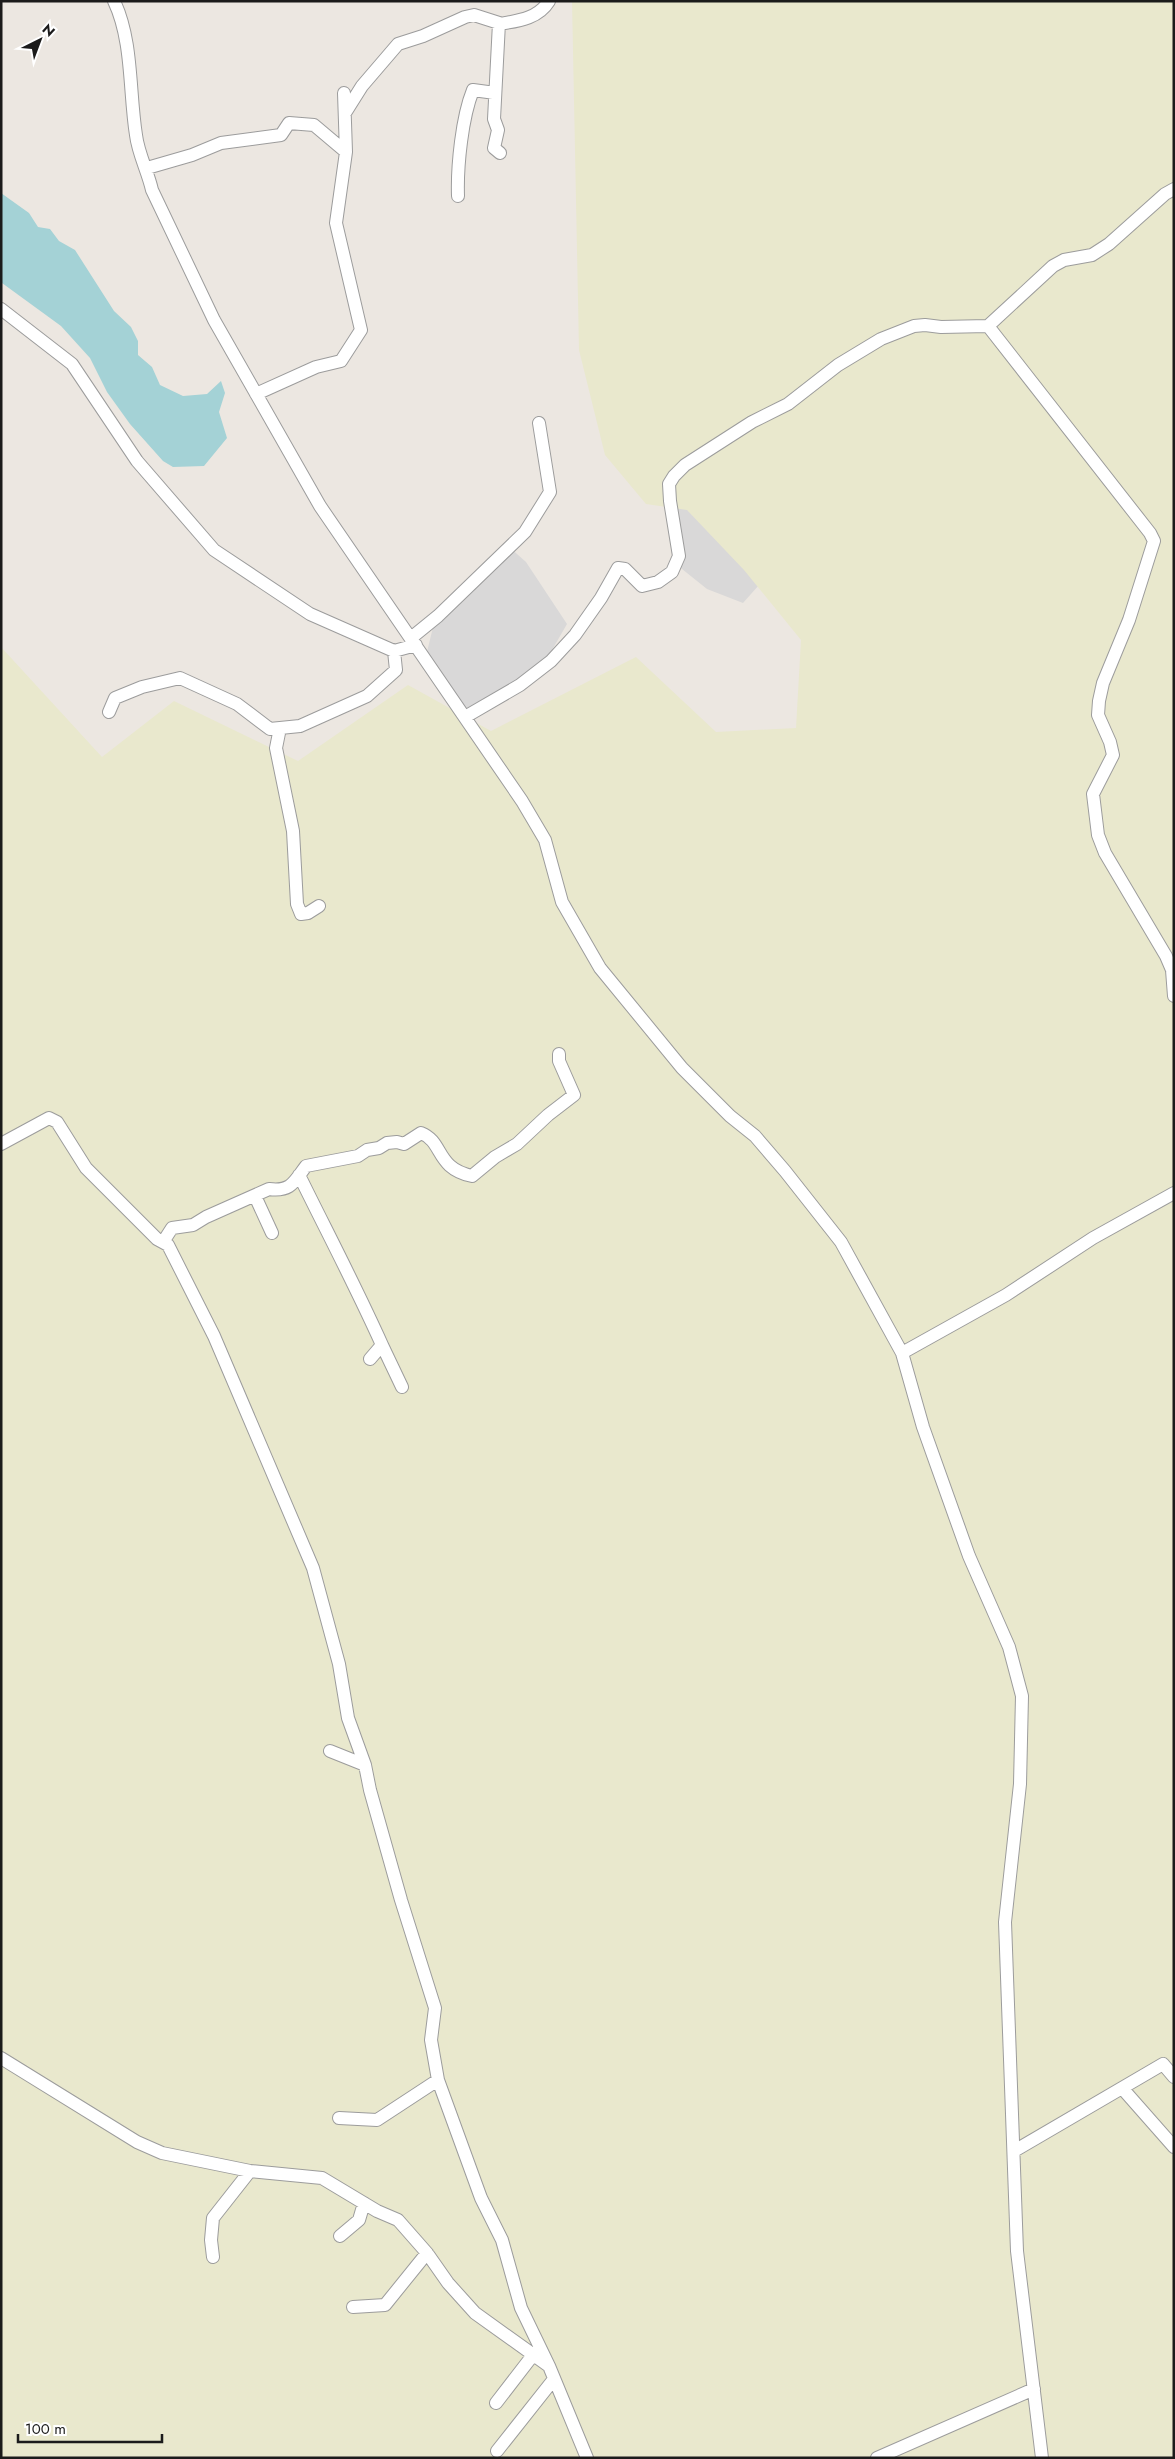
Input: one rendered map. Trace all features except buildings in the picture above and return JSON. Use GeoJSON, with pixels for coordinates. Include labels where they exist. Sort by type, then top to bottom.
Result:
{"type":"FeatureCollection","features":[{"type":"Feature","properties":{"kind":"street"},"geometry":{"type":"LineString","coordinates":[[114,1],[123,20],[136,137],[147,168],[152,190],[202,294],[320,506],[522,801],[544,840],[562,902],[600,968],[682,1068],[730,1116],[755,1136],[813,1205],[841,1242],[902,1353],[923,1427],[969,1556],[1009,1647],[1022,1696],[1020,1784],[1005,1922],[1017,2251],[1042,2458]]}},
{"type":"Feature","properties":{"kind":"street"},"geometry":{"type":"LineString","coordinates":[[345,112],[362,86],[398,44],[423,36],[465,16],[474,15],[498,24],[527,19],[545,8],[548,1]]}},
{"type":"Feature","properties":{"kind":"street"},"geometry":{"type":"LineString","coordinates":[[498,24],[494,119],[498,130],[494,148],[500,153]]}},
{"type":"Feature","properties":{"kind":"street"},"geometry":{"type":"LineString","coordinates":[[458,196],[458,179],[468,102],[473,90],[495,93]]}},
{"type":"Feature","properties":{"kind":"street"},"geometry":{"type":"LineString","coordinates":[[256,394],[316,367],[341,361],[361,330],[336,223],[346,152],[344,93]]}},
{"type":"Feature","properties":{"kind":"street"},"geometry":{"type":"LineString","coordinates":[[147,168],[192,155],[221,143],[281,135],[289,123],[314,125],[346,152]]}},
{"type":"Feature","properties":{"kind":"street"},"geometry":{"type":"LineString","coordinates":[[465,718],[520,685],[551,661],[580,627],[618,568],[625,569],[642,586],[658,582],[672,572],[679,556],[669,484],[685,465],[746,426],[788,404],[838,366],[881,339],[914,326],[988,326],[1053,266],[1064,260],[1092,254],[1109,244],[1159,199],[1174,189]]}},
{"type":"Feature","properties":{"kind":"street"},"geometry":{"type":"LineString","coordinates":[[1,309],[72,364],[137,461],[214,550],[310,614],[394,651],[413,642],[525,532],[550,492],[538,423]]}},
{"type":"Feature","properties":{"kind":"street"},"geometry":{"type":"LineString","coordinates":[[988,326],[1150,533],[1154,542],[1129,620],[1103,683],[1098,715],[1110,742],[1113,755],[1093,794],[1098,835],[1105,853],[1172,970],[1174,996]]}},
{"type":"Feature","properties":{"kind":"street"},"geometry":{"type":"LineString","coordinates":[[109,712],[115,698],[142,687],[180,678],[237,704],[270,729],[300,726],[367,696],[396,670],[394,651]]}},
{"type":"Feature","properties":{"kind":"street"},"geometry":{"type":"LineString","coordinates":[[280,728],[276,748],[293,831],[298,904],[301,914],[308,913],[320,906]]}},
{"type":"Feature","properties":{"kind":"street"},"geometry":{"type":"LineString","coordinates":[[163,1242],[172,1228],[193,1225],[206,1217],[269,1189],[280,1190],[290,1187],[306,1166],[358,1156],[367,1150],[379,1148],[387,1143],[397,1142],[404,1144],[421,1133],[428,1135],[445,1163],[460,1174],[472,1176],[495,1157],[517,1144],[574,1095],[559,1061],[559,1054]]}},
{"type":"Feature","properties":{"kind":"street"},"geometry":{"type":"LineString","coordinates":[[1,1144],[49,1118],[57,1122],[86,1168],[134,1217],[174,1253],[214,1336],[313,1568],[338,1664],[348,1718],[365,1765],[400,1900],[435,2008],[431,2040],[438,2080],[481,2198],[502,2240],[521,2308],[549,2366],[587,2458]]}},
{"type":"Feature","properties":{"kind":"street"},"geometry":{"type":"LineString","coordinates":[[299,1176],[333,1240],[340,1258],[358,1289],[402,1387]]}},
{"type":"Feature","properties":{"kind":"street"},"geometry":{"type":"LineString","coordinates":[[902,1353],[1006,1295],[1093,1238],[1174,1193]]}},
{"type":"Feature","properties":{"kind":"street"},"geometry":{"type":"LineString","coordinates":[[255,1196],[272,1233]]}},
{"type":"Feature","properties":{"kind":"street"},"geometry":{"type":"LineString","coordinates":[[370,1359],[382,1345]]}},
{"type":"Feature","properties":{"kind":"street"},"geometry":{"type":"LineString","coordinates":[[330,1751],[365,1765]]}},
{"type":"Feature","properties":{"kind":"street"},"geometry":{"type":"LineString","coordinates":[[1,2058],[137,2142],[162,2153],[250,2171],[322,2178],[364,2203],[398,2220],[427,2253],[448,2283],[475,2313],[549,2366]]}},
{"type":"Feature","properties":{"kind":"street"},"geometry":{"type":"LineString","coordinates":[[1014,2151],[1163,2064],[1174,2077]]}},
{"type":"Feature","properties":{"kind":"street"},"geometry":{"type":"LineString","coordinates":[[339,2118],[377,2120],[438,2080]]}},
{"type":"Feature","properties":{"kind":"street"},"geometry":{"type":"LineString","coordinates":[[1122,2088],[1174,2147]]}},
{"type":"Feature","properties":{"kind":"street"},"geometry":{"type":"LineString","coordinates":[[213,2257],[211,2240],[214,2218],[250,2171]]}},
{"type":"Feature","properties":{"kind":"street"},"geometry":{"type":"LineString","coordinates":[[340,2236],[359,2220],[364,2203]]}},
{"type":"Feature","properties":{"kind":"street"},"geometry":{"type":"LineString","coordinates":[[353,2307],[385,2304],[427,2253]]}},
{"type":"Feature","properties":{"kind":"street"},"geometry":{"type":"LineString","coordinates":[[496,2403],[533,2355]]}},
{"type":"Feature","properties":{"kind":"street"},"geometry":{"type":"LineString","coordinates":[[497,2451],[554,2378]]}},
{"type":"Feature","properties":{"kind":"street"},"geometry":{"type":"LineString","coordinates":[[877,2458],[1034,2389]]}},
{"type":"Feature","properties":{"kind":"shaded area"},"geometry":{"type":"Polygon","coordinates":[[[675,483],[759,585],[743,603],[707,589],[672,561],[675,483]]]}},
{"type":"Feature","properties":{"kind":"shaded area"},"geometry":{"type":"Polygon","coordinates":[[[508,546],[526,562],[567,624],[552,650],[537,667],[468,719],[426,656],[434,623],[508,546]]]}},
{"type":"Feature","properties":{"kind":"green space"},"geometry":{"type":"Polygon","coordinates":[[[572,1],[1174,1],[1174,2458],[1,2458],[1,647],[102,757],[174,701],[298,761],[408,685],[491,731],[636,657],[716,732],[796,728],[801,640],[744,570],[687,510],[646,504],[605,455],[579,350],[572,1]]]}},
{"type":"Feature","properties":{"kind":"water"},"geometry":{"type":"Polygon","coordinates":[[[1,193],[29,213],[38,227],[50,229],[59,241],[75,250],[114,311],[131,327],[138,341],[138,355],[152,367],[160,385],[183,396],[207,394],[221,381],[225,393],[219,412],[227,438],[204,466],[173,467],[163,461],[130,424],[107,392],[90,358],[61,326],[2,283],[1,193]]]}}]}
